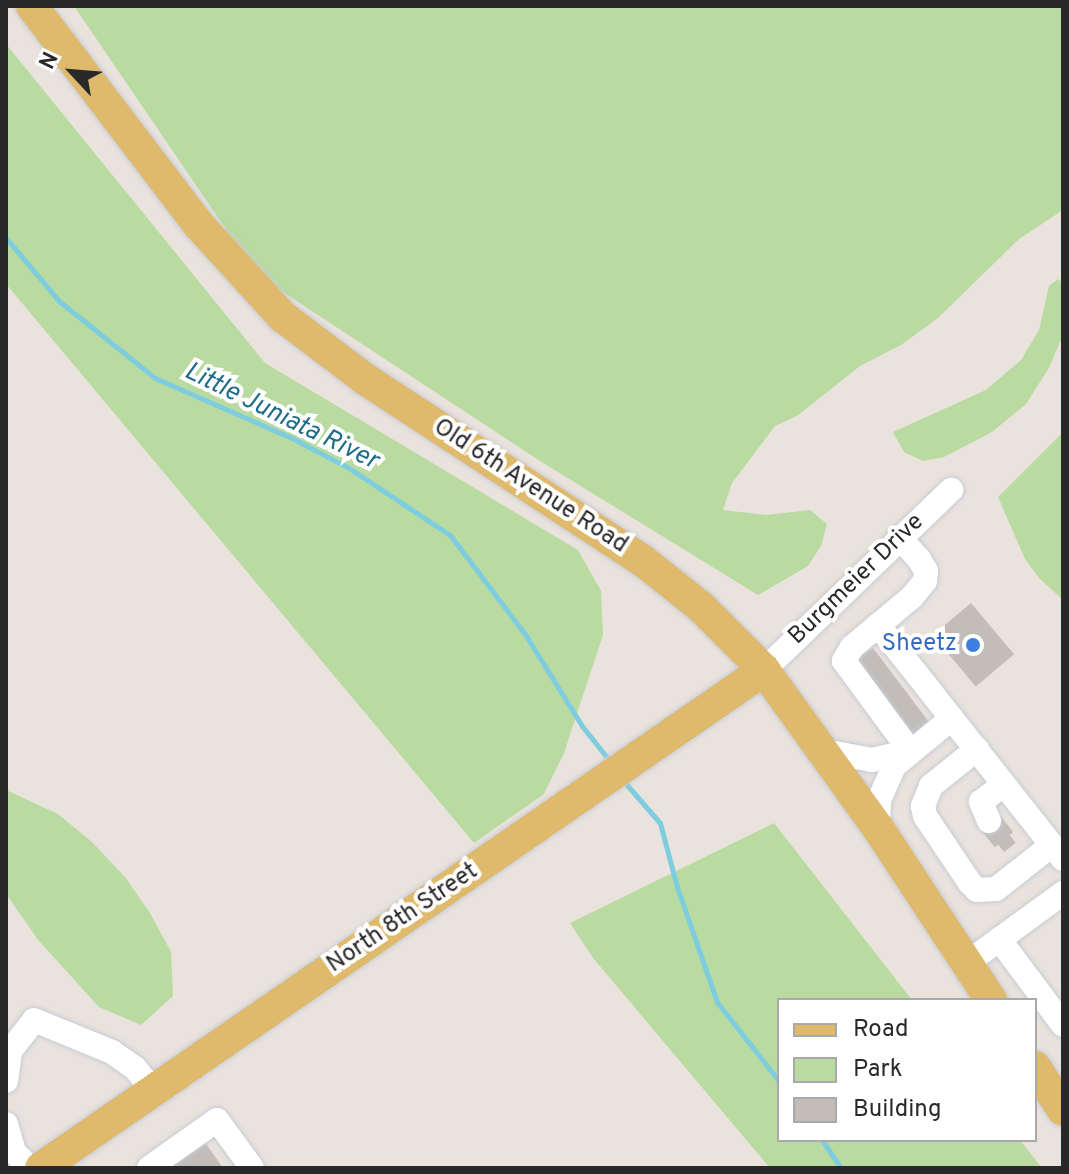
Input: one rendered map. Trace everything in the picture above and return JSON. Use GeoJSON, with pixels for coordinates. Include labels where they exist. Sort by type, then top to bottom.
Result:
{"type":"FeatureCollection","features":[{"type":"Feature","properties":{"kind":"main road","name":"Old 6th Avenue Road"},"geometry":{"type":"LineString","coordinates":[[32,6],[198,224],[283,317],[365,379],[642,560],[701,607],[764,670],[878,828],[990,998]]}},
{"type":"Feature","properties":{"kind":"main road","name":"North 8th Street"},"geometry":{"type":"LineString","coordinates":[[51,1161],[764,670]]}},
{"type":"Feature","properties":{"kind":"main road"},"geometry":{"type":"LineString","coordinates":[[1037,1070],[1063,1110]]}},
{"type":"Feature","properties":{"kind":"street","name":"Burgmeier Drive"},"geometry":{"type":"LineString","coordinates":[[764,670],[951,490]]}},
{"type":"Feature","properties":{"kind":"street"},"geometry":{"type":"LineString","coordinates":[[899,537],[919,559],[926,571],[925,581],[920,590],[852,647],[844,661],[910,751]]}},
{"type":"Feature","properties":{"kind":"street"},"geometry":{"type":"LineString","coordinates":[[878,625],[1058,852]]}},
{"type":"Feature","properties":{"kind":"street"},"geometry":{"type":"LineString","coordinates":[[878,828],[877,814],[885,783],[894,766],[952,718]]}},
{"type":"Feature","properties":{"kind":"street"},"geometry":{"type":"LineString","coordinates":[[977,749],[931,786],[924,797],[925,816],[977,890],[996,889],[1018,857],[1058,852]]}},
{"type":"Feature","properties":{"kind":"street"},"geometry":{"type":"LineString","coordinates":[[824,751],[872,760],[910,751]]}},
{"type":"Feature","properties":{"kind":"street"},"geometry":{"type":"LineString","coordinates":[[989,821],[981,802],[1004,784]]}},
{"type":"Feature","properties":{"kind":"street"},"geometry":{"type":"LineString","coordinates":[[967,963],[1063,893]]}},
{"type":"Feature","properties":{"kind":"street"},"geometry":{"type":"LineString","coordinates":[[999,939],[1063,1025]]}},
{"type":"Feature","properties":{"kind":"street"},"geometry":{"type":"LineString","coordinates":[[6,1081],[10,1051],[34,1020],[112,1052],[135,1068],[152,1089]]}},
{"type":"Feature","properties":{"kind":"street"},"geometry":{"type":"LineString","coordinates":[[149,1168],[217,1120],[252,1168]]}},
{"type":"Feature","properties":{"kind":"street"},"geometry":{"type":"LineString","coordinates":[[6,1124],[14,1152],[30,1168]]}},
{"type":"Feature","properties":{"kind":"green space"},"geometry":{"type":"Polygon","coordinates":[[[74,6],[1063,6],[1063,210],[1019,239],[938,318],[901,345],[860,366],[797,416],[775,426],[732,483],[723,510],[766,515],[810,510],[827,524],[821,546],[808,566],[758,595],[540,461],[257,275],[74,6]]]}},
{"type":"Feature","properties":{"kind":"green space"},"geometry":{"type":"Polygon","coordinates":[[[6,44],[265,363],[578,550],[601,591],[603,635],[564,753],[544,794],[474,843],[6,284],[6,44]]]}},
{"type":"Feature","properties":{"kind":"green space"},"geometry":{"type":"Polygon","coordinates":[[[1058,279],[1063,283],[1063,335],[1049,368],[1026,404],[992,432],[944,457],[923,461],[904,452],[893,432],[986,390],[1021,360],[1039,330],[1049,286],[1058,279]]]}},
{"type":"Feature","properties":{"kind":"green space"},"geometry":{"type":"Polygon","coordinates":[[[1063,432],[1063,600],[1039,578],[1025,559],[998,497],[1063,432]]]}},
{"type":"Feature","properties":{"kind":"green space"},"geometry":{"type":"Polygon","coordinates":[[[6,790],[58,814],[92,842],[125,877],[150,913],[171,952],[173,996],[141,1025],[99,1007],[39,941],[6,894],[6,790]]]}},
{"type":"Feature","properties":{"kind":"green space"},"geometry":{"type":"Polygon","coordinates":[[[774,823],[910,998],[777,998],[777,1142],[1022,1142],[1042,1168],[770,1168],[593,958],[570,923],[774,823]]]}},
{"type":"Feature","properties":{"kind":"building","name":"Sheetz"},"geometry":{"type":"Polygon","coordinates":[[[971,603],[1014,654],[976,686],[933,635],[971,603]]]}},
{"type":"Feature","properties":{"kind":"building"},"geometry":{"type":"Polygon","coordinates":[[[873,648],[932,726],[918,737],[905,730],[864,675],[858,658],[873,648]]]}},
{"type":"Feature","properties":{"kind":"building"},"geometry":{"type":"Polygon","coordinates":[[[995,817],[1016,843],[1004,852],[983,826],[995,817]]]}},
{"type":"Feature","properties":{"kind":"building"},"geometry":{"type":"Polygon","coordinates":[[[202,1138],[223,1168],[161,1168],[202,1138]]]}},
{"type":"Feature","properties":{"kind":"waterway","name":"Little Juniata River"},"geometry":{"type":"LineString","coordinates":[[6,238],[59,301],[155,378],[292,438],[349,468],[450,535],[525,634],[582,726],[609,760]]}},
{"type":"Feature","properties":{"kind":"waterway","name":"Little Juniata River"},"geometry":{"type":"LineString","coordinates":[[627,785],[660,823],[677,887],[717,1002],[777,1078]]}},
{"type":"Feature","properties":{"kind":"waterway","name":"Little Juniata River"},"geometry":{"type":"LineString","coordinates":[[823,1142],[841,1168]]}},
{"type":"Feature","properties":{"kind":"tunnel"},"geometry":{"type":"LineString","coordinates":[[989,821],[1011,848]]}},
{"type":"Feature","properties":{"kind":"place","name":"Sheetz"},"geometry":{"type":"Point","coordinates":[973,645]}}]}
